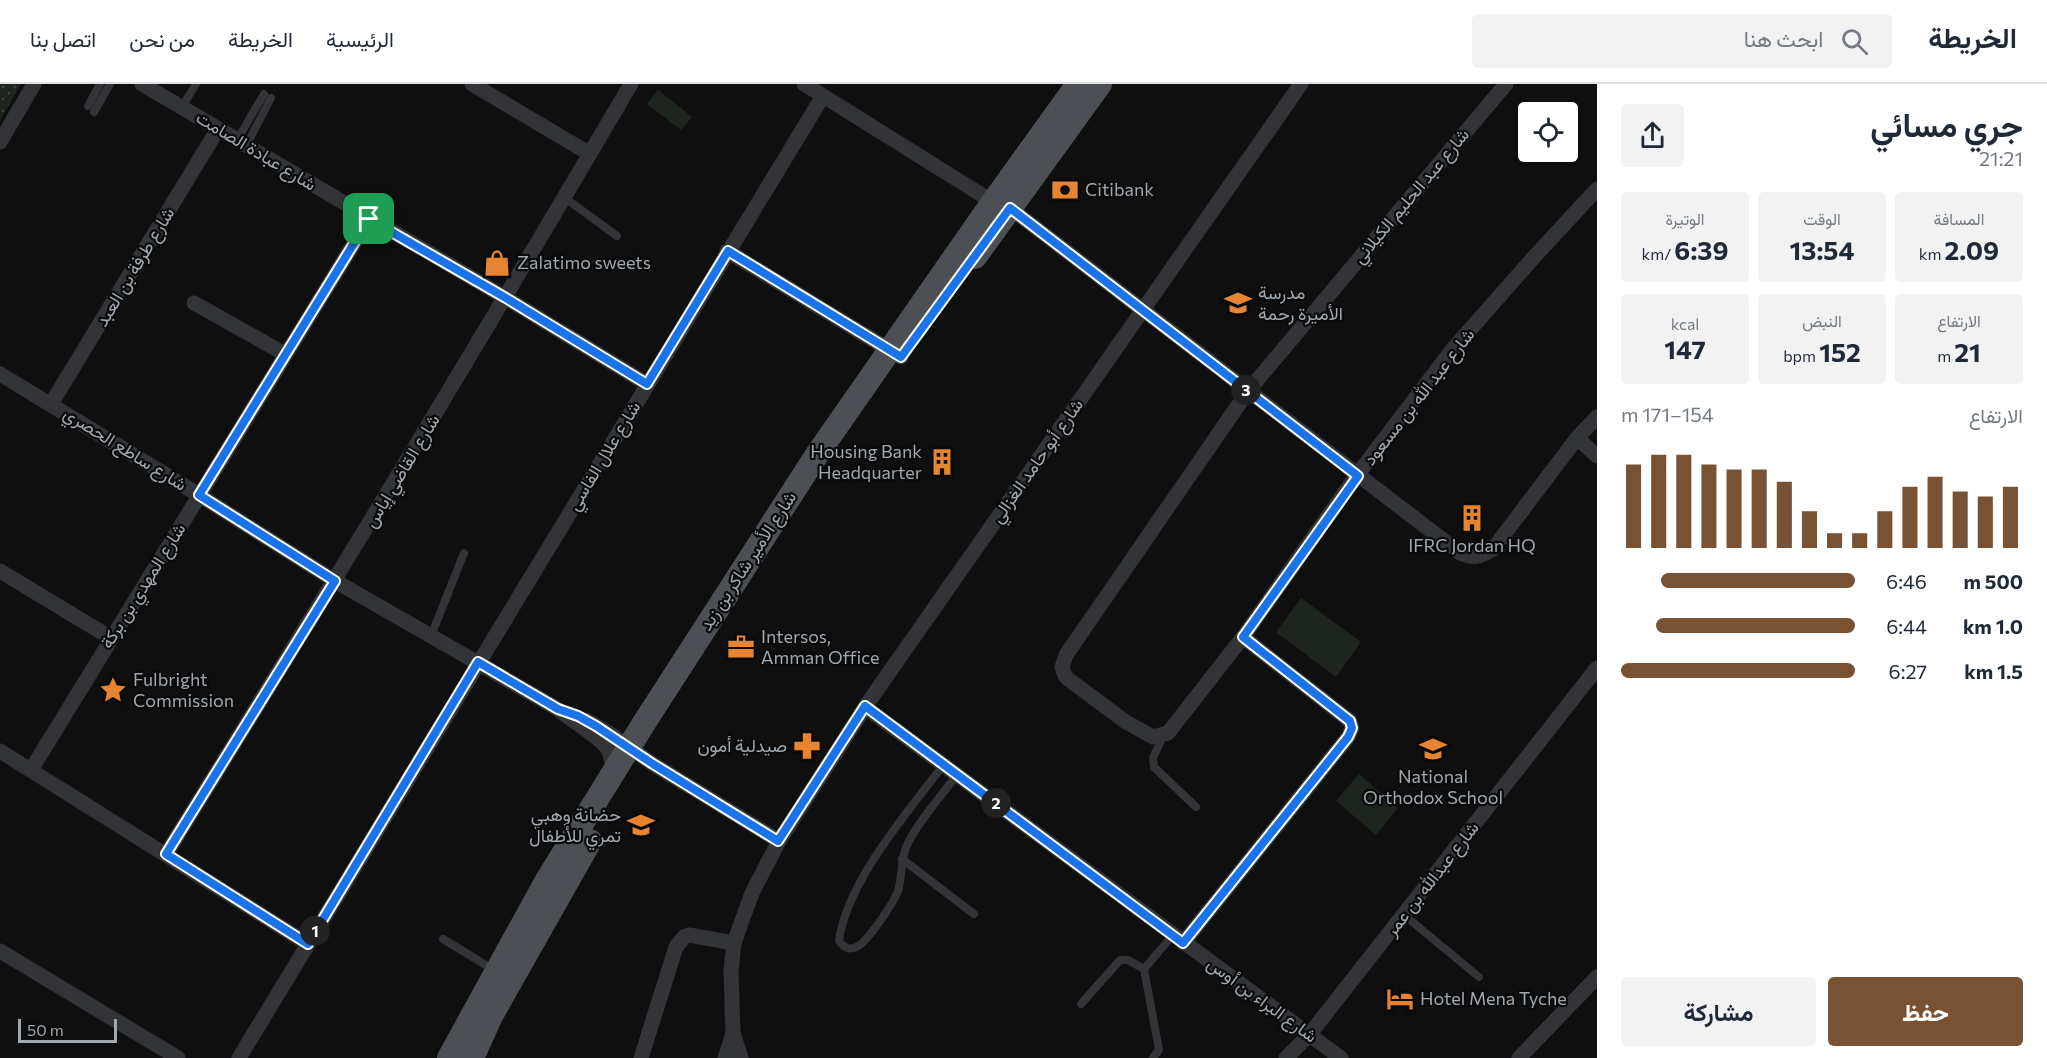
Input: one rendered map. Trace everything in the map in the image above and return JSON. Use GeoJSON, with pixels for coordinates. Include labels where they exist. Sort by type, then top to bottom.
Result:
{"type":"FeatureCollection","features":[{"type":"Feature","properties":{"kind":"main road","name":"شارع الأمير شاكر بن زيد"},"geometry":{"type":"LineString","coordinates":[[472,1058],[491,1016],[634,752],[818,453],[896,353],[1001,205],[1100,84]]}},
{"type":"Feature","properties":{"kind":"main road","name":"شارع الأمير شاكر بن زيد"},"geometry":{"type":"LineString","coordinates":[[1001,205],[1070,90]]}},
{"type":"Feature","properties":{"kind":"main road","name":"شارع الأمير شاكر بن زيد"},"geometry":{"type":"LineString","coordinates":[[448,1058],[547,880],[613,773],[634,752]]}},
{"type":"Feature","properties":{"kind":"street"},"geometry":{"type":"LineString","coordinates":[[0,142],[34,84]]}},
{"type":"Feature","properties":{"kind":"street","name":"شارع عبادة الصامت"},"geometry":{"type":"LineString","coordinates":[[142,84],[506,298],[647,384]]}},
{"type":"Feature","properties":{"kind":"street"},"geometry":{"type":"LineString","coordinates":[[472,84],[590,154]]}},
{"type":"Feature","properties":{"kind":"street","name":"شارع القاضي إياس"},"geometry":{"type":"LineString","coordinates":[[166,854],[506,298],[631,84]]}},
{"type":"Feature","properties":{"kind":"street"},"geometry":{"type":"LineString","coordinates":[[804,84],[1001,205],[1142,309],[1460,553],[1470,558],[1481,557],[1493,549],[1577,438],[1597,417]]}},
{"type":"Feature","properties":{"kind":"street","name":"شارع أبو حامد الغزالي"},"geometry":{"type":"LineString","coordinates":[[778,841],[865,706],[1301,84]]}},
{"type":"Feature","properties":{"kind":"street","name":"شارع عبد الحليم الكيلاني"},"geometry":{"type":"LineString","coordinates":[[1248,391],[1506,84]]}},
{"type":"Feature","properties":{"kind":"street","name":"شارع علال الفاسي"},"geometry":{"type":"LineString","coordinates":[[238,1058],[823,96]]}},
{"type":"Feature","properties":{"kind":"street","name":"شارع طرفة بن العبد"},"geometry":{"type":"LineString","coordinates":[[51,404],[218,129]]}},
{"type":"Feature","properties":{"kind":"street","name":"شارع عبد الله بن مسعود"},"geometry":{"type":"LineString","coordinates":[[1163,736],[1168,733],[1243,637],[1358,476],[1452,350],[1597,189]]}},
{"type":"Feature","properties":{"kind":"street","name":"شارع المهدي بن بركة"},"geometry":{"type":"LineString","coordinates":[[31,770],[369,219]]}},
{"type":"Feature","properties":{"kind":"street"},"geometry":{"type":"LineString","coordinates":[[728,251],[896,353]]}},
{"type":"Feature","properties":{"kind":"street"},"geometry":{"type":"LineString","coordinates":[[194,303],[285,354]]}},
{"type":"Feature","properties":{"kind":"street","name":"شارع ساطع الحصري"},"geometry":{"type":"LineString","coordinates":[[0,374],[335,581],[558,709],[602,742],[608,749],[613,773]]}},
{"type":"Feature","properties":{"kind":"street"},"geometry":{"type":"LineString","coordinates":[[1163,736],[1153,737],[1126,722],[1065,676],[1062,667],[1066,655],[1248,391]]}},
{"type":"Feature","properties":{"kind":"street"},"geometry":{"type":"LineString","coordinates":[[1577,438],[1597,456]]}},
{"type":"Feature","properties":{"kind":"street"},"geometry":{"type":"LineString","coordinates":[[0,571],[111,638]]}},
{"type":"Feature","properties":{"kind":"street"},"geometry":{"type":"LineString","coordinates":[[1178,939],[1348,737],[1352,728],[1350,721],[1243,637]]}},
{"type":"Feature","properties":{"kind":"street","name":"شارع عبدالله بن عمر"},"geometry":{"type":"LineString","coordinates":[[1286,1058],[1309,1035],[1597,668]]}},
{"type":"Feature","properties":{"kind":"street","name":"شارع البراء بن أوس"},"geometry":{"type":"LineString","coordinates":[[865,706],[1341,1058]]}},
{"type":"Feature","properties":{"kind":"street","name":"شارع ساطع الحصري"},"geometry":{"type":"LineString","coordinates":[[558,709],[596,726],[778,841]]}},
{"type":"Feature","properties":{"kind":"street"},"geometry":{"type":"LineString","coordinates":[[0,752],[308,944]]}},
{"type":"Feature","properties":{"kind":"street"},"geometry":{"type":"LineString","coordinates":[[741,1058],[733,1033],[731,971],[735,943],[752,893],[778,841]]}},
{"type":"Feature","properties":{"kind":"street"},"geometry":{"type":"LineString","coordinates":[[641,1058],[672,958],[676,947],[684,937],[689,934],[735,943]]}},
{"type":"Feature","properties":{"kind":"street"},"geometry":{"type":"LineString","coordinates":[[0,951],[178,1058]]}},
{"type":"Feature","properties":{"kind":"street"},"geometry":{"type":"LineString","coordinates":[[1519,1058],[1597,977]]}},
{"type":"Feature","properties":{"kind":"street"},"geometry":{"type":"LineString","coordinates":[[725,1058],[733,1033]]}},
{"type":"Feature","properties":{"kind":"lane"},"geometry":{"type":"LineString","coordinates":[[100,84],[91,109],[110,84]]}},
{"type":"Feature","properties":{"kind":"lane"},"geometry":{"type":"LineString","coordinates":[[182,107],[196,84]]}},
{"type":"Feature","properties":{"kind":"lane"},"geometry":{"type":"LineString","coordinates":[[241,143],[268,96]]}},
{"type":"Feature","properties":{"kind":"lane"},"geometry":{"type":"LineString","coordinates":[[565,198],[617,236]]}},
{"type":"Feature","properties":{"kind":"lane"},"geometry":{"type":"LineString","coordinates":[[431,636],[464,553]]}},
{"type":"Feature","properties":{"kind":"lane"},"geometry":{"type":"LineString","coordinates":[[1163,736],[1153,758],[1154,767],[1196,807]]}},
{"type":"Feature","properties":{"kind":"lane"},"geometry":{"type":"LineString","coordinates":[[944,764],[872,863],[849,904],[839,941],[843,947],[849,949],[859,946],[895,898],[901,878],[902,859],[910,839],[957,775]]}},
{"type":"Feature","properties":{"kind":"lane"},"geometry":{"type":"LineString","coordinates":[[902,859],[974,914]]}},
{"type":"Feature","properties":{"kind":"lane"},"geometry":{"type":"LineString","coordinates":[[1404,915],[1479,977]]}},
{"type":"Feature","properties":{"kind":"lane"},"geometry":{"type":"LineString","coordinates":[[443,939],[495,970]]}},
{"type":"Feature","properties":{"kind":"lane"},"geometry":{"type":"LineString","coordinates":[[1144,969],[1178,939]]}},
{"type":"Feature","properties":{"kind":"lane"},"geometry":{"type":"LineString","coordinates":[[1081,1004],[1120,960],[1128,960],[1144,969]]}},
{"type":"Feature","properties":{"kind":"lane"},"geometry":{"type":"LineString","coordinates":[[1144,969],[1159,1050],[1153,1058]]}},
{"type":"Feature","properties":{"kind":"shaded area"},"geometry":{"type":"Polygon","coordinates":[[[0,84],[21,84],[0,120],[0,84]]]}},
{"type":"Feature","properties":{"kind":"shaded area"},"geometry":{"type":"Polygon","coordinates":[[[658,90],[692,117],[681,130],[647,104],[658,90]]]}},
{"type":"Feature","properties":{"kind":"shaded area"},"geometry":{"type":"Polygon","coordinates":[[[1301,598],[1361,642],[1336,677],[1276,632],[1301,598]]]}},
{"type":"Feature","properties":{"kind":"shaded area"},"geometry":{"type":"Polygon","coordinates":[[[1359,774],[1398,808],[1376,835],[1336,801],[1359,774]]]}},
{"type":"Feature","properties":{"kind":"place","name":"Citibank"},"geometry":{"type":"Point","coordinates":[1065,190]}},
{"type":"Feature","properties":{"kind":"place","name":"Zalatimo sweets"},"geometry":{"type":"Point","coordinates":[497,263]}},
{"type":"Feature","properties":{"kind":"place","name":"مدرسة الأميرة رحمة"},"geometry":{"type":"Point","coordinates":[1238,303]}},
{"type":"Feature","properties":{"kind":"place","name":"Housing Bank Headquarter"},"geometry":{"type":"Point","coordinates":[942,462]}},
{"type":"Feature","properties":{"kind":"place","name":"IFRC Jordan HQ"},"geometry":{"type":"Point","coordinates":[1472,518]}},
{"type":"Feature","properties":{"kind":"place","name":"Intersos, Amman Office"},"geometry":{"type":"Point","coordinates":[741,647]}},
{"type":"Feature","properties":{"kind":"place","name":"Fulbright Commission"},"geometry":{"type":"Point","coordinates":[113,690]}},
{"type":"Feature","properties":{"kind":"place","name":"صيدلية أمون"},"geometry":{"type":"Point","coordinates":[807,746]}},
{"type":"Feature","properties":{"kind":"place","name":"National Orthodox School"},"geometry":{"type":"Point","coordinates":[1433,749]}},
{"type":"Feature","properties":{"kind":"place","name":"حضانة وهبي تمري للأطفال"},"geometry":{"type":"Point","coordinates":[641,825]}},
{"type":"Feature","properties":{"kind":"place","name":"Hotel Mena Tyche"},"geometry":{"type":"Point","coordinates":[1400,999]}},
{"type":"Feature","properties":{"kind":"route"},"geometry":{"type":"LineString","coordinates":[[1010,208],[1358,476],[1243,637],[1350,721],[1352,728],[1348,737],[1183,943],[865,706],[778,841],[629,749],[612,735],[578,716],[558,709],[478,662],[308,944],[166,854],[335,581],[199,495],[369,219],[506,298],[647,384],[728,251],[901,357],[1010,208]]}}]}
